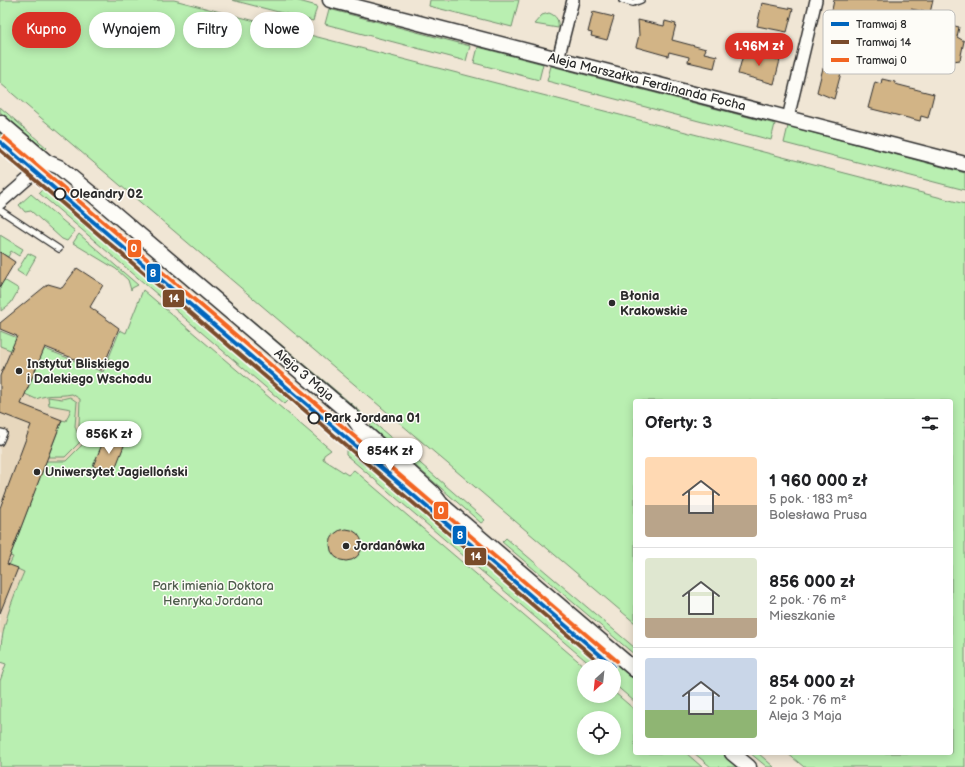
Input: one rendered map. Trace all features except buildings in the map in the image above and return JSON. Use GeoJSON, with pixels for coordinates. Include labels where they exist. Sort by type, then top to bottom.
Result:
{"type":"FeatureCollection","features":[{"type":"Feature","properties":{"kind":"street","name":"Aleja Marszałka Ferdinanda Focha"},"geometry":{"type":"LineString","coordinates":[[330,0],[965,164]]}},
{"type":"Feature","properties":{"kind":"street"},"geometry":{"type":"LineString","coordinates":[[558,59],[573,0]]}},
{"type":"Feature","properties":{"kind":"street"},"geometry":{"type":"LineString","coordinates":[[788,118],[816,0]]}},
{"type":"Feature","properties":{"kind":"street","name":"Aleja 3 Maja"},"geometry":{"type":"LineString","coordinates":[[0,122],[47,162],[59,167],[93,195],[352,416],[361,429],[432,492],[442,505],[633,668]]}},
{"type":"Feature","properties":{"kind":"street"},"geometry":{"type":"LineString","coordinates":[[0,203],[47,162]]}},
{"type":"Feature","properties":{"kind":"street"},"geometry":{"type":"LineString","coordinates":[[734,755],[749,767]]}},
{"type":"Feature","properties":{"kind":"lane"},"geometry":{"type":"LineString","coordinates":[[622,0],[633,3],[641,0]]}},
{"type":"Feature","properties":{"kind":"lane"},"geometry":{"type":"LineString","coordinates":[[0,210],[59,249]]}},
{"type":"Feature","properties":{"kind":"lane"},"geometry":{"type":"LineString","coordinates":[[0,432],[4,433],[0,442]]}},
{"type":"Feature","properties":{"kind":"shaded area","name":"Uniwersytet Jagielloński"},"geometry":{"type":"Polygon","coordinates":[[[0,345],[105,387],[10,637],[0,633],[0,345]]]}},
{"type":"Feature","properties":{"kind":"green space","name":"Błonia Krakowskie"},"geometry":{"type":"Polygon","coordinates":[[[0,0],[174,0],[221,12],[183,12],[183,48],[242,48],[242,18],[250,20],[250,48],[314,48],[314,36],[965,204],[965,767],[804,767],[789,755],[953,755],[953,399],[633,399],[633,621],[0,83],[0,0]]]}},
{"type":"Feature","properties":{"kind":"green space"},"geometry":{"type":"Polygon","coordinates":[[[232,0],[295,0],[317,6],[314,17],[314,12],[278,12],[232,0]]]}},
{"type":"Feature","properties":{"kind":"green space"},"geometry":{"type":"Polygon","coordinates":[[[430,0],[519,0],[512,27],[429,6],[430,0]]]}},
{"type":"Feature","properties":{"kind":"green space"},"geometry":{"type":"Polygon","coordinates":[[[329,9],[470,46],[466,61],[325,24],[329,9]]]}},
{"type":"Feature","properties":{"kind":"green space"},"geometry":{"type":"Polygon","coordinates":[[[549,13],[557,19],[558,28],[534,24],[542,15],[549,13]]]}},
{"type":"Feature","properties":{"kind":"green space"},"geometry":{"type":"Polygon","coordinates":[[[478,47],[543,64],[539,80],[474,63],[478,47]]]}},
{"type":"Feature","properties":{"kind":"green space"},"geometry":{"type":"Polygon","coordinates":[[[551,66],[775,124],[771,140],[547,81],[551,66]]]}},
{"type":"Feature","properties":{"kind":"green space"},"geometry":{"type":"Polygon","coordinates":[[[0,107],[47,148],[45,150],[0,112],[0,107]]]}},
{"type":"Feature","properties":{"kind":"green space"},"geometry":{"type":"Polygon","coordinates":[[[788,126],[965,173],[965,190],[784,143],[788,126]]]}},
{"type":"Feature","properties":{"kind":"green space"},"geometry":{"type":"Polygon","coordinates":[[[0,131],[22,150],[23,158],[17,167],[0,153],[0,131]]]}},
{"type":"Feature","properties":{"kind":"green space"},"geometry":{"type":"Polygon","coordinates":[[[74,170],[361,412],[358,416],[71,173],[74,170]]]}},
{"type":"Feature","properties":{"kind":"green space"},"geometry":{"type":"Polygon","coordinates":[[[50,181],[101,225],[105,221],[346,427],[336,439],[289,400],[285,404],[39,193],[50,181]]]}},
{"type":"Feature","properties":{"kind":"green space"},"geometry":{"type":"Polygon","coordinates":[[[31,194],[75,231],[67,241],[62,239],[31,211],[25,212],[19,205],[31,194]]]}},
{"type":"Feature","properties":{"kind":"green space"},"geometry":{"type":"Polygon","coordinates":[[[79,234],[138,285],[131,290],[128,280],[116,269],[73,243],[79,234]]]}},
{"type":"Feature","properties":{"kind":"green space"},"geometry":{"type":"Polygon","coordinates":[[[0,235],[23,249],[19,256],[11,251],[8,257],[0,252],[0,235]]]}},
{"type":"Feature","properties":{"kind":"green space"},"geometry":{"type":"Polygon","coordinates":[[[28,253],[36,257],[25,276],[17,271],[28,253]]]}},
{"type":"Feature","properties":{"kind":"green space"},"geometry":{"type":"Polygon","coordinates":[[[4,280],[19,289],[11,303],[1,311],[0,285],[4,280]]]}},
{"type":"Feature","properties":{"kind":"green space","name":"Park imienia Doktora Henryka Jordana"},"geometry":{"type":"Polygon","coordinates":[[[143,290],[331,450],[324,455],[323,459],[348,475],[354,470],[577,660],[577,703],[621,703],[621,698],[633,708],[633,755],[688,755],[702,767],[0,767],[0,681],[6,664],[0,662],[2,638],[15,593],[24,572],[9,565],[13,557],[10,556],[46,461],[66,461],[84,443],[79,425],[80,399],[72,394],[46,396],[36,399],[25,394],[39,361],[0,346],[0,331],[103,372],[120,330],[126,333],[143,290]]]}},
{"type":"Feature","properties":{"kind":"green space"},"geometry":{"type":"Polygon","coordinates":[[[48,397],[62,399],[70,397],[77,402],[75,426],[80,442],[65,457],[48,457],[62,420],[66,421],[71,409],[49,405],[48,397]]]}},
{"type":"Feature","properties":{"kind":"green space"},"geometry":{"type":"Polygon","coordinates":[[[373,422],[485,520],[481,523],[370,426],[373,422]]]}},
{"type":"Feature","properties":{"kind":"green space"},"geometry":{"type":"Polygon","coordinates":[[[354,441],[402,483],[406,479],[616,659],[584,659],[346,455],[346,451],[354,441]]]}},
{"type":"Feature","properties":{"kind":"green space"},"geometry":{"type":"Polygon","coordinates":[[[506,538],[633,646],[633,653],[502,542],[506,538]]]}},
{"type":"Feature","properties":{"kind":"green space"},"geometry":{"type":"Polygon","coordinates":[[[621,663],[633,673],[633,700],[621,690],[621,663]]]}},
{"type":"Feature","properties":{"kind":"green space"},"geometry":{"type":"Polygon","coordinates":[[[696,755],[729,755],[743,767],[711,767],[696,755]]]}},
{"type":"Feature","properties":{"kind":"green space"},"geometry":{"type":"Polygon","coordinates":[[[752,755],[760,755],[774,767],[767,767],[752,755]]]}},
{"type":"Feature","properties":{"kind":"tram line","name":"0"},"geometry":{"type":"LineString","coordinates":[[4,137],[615,659]]}},
{"type":"Feature","properties":{"kind":"tram line","name":"8"},"geometry":{"type":"LineString","coordinates":[[0,142],[605,659]]}},
{"type":"Feature","properties":{"kind":"tram line","name":"14"},"geometry":{"type":"LineString","coordinates":[[0,150],[596,659]]}},
{"type":"Feature","properties":{"kind":"place","name":"Oleandry 02"},"geometry":{"type":"Point","coordinates":[60,194]}},
{"type":"Feature","properties":{"kind":"place","name":"Błonia Krakowskie"},"geometry":{"type":"Point","coordinates":[612,303]}},
{"type":"Feature","properties":{"kind":"place","name":"Instytut Bliskiego i Dalekiego Wschodu"},"geometry":{"type":"Point","coordinates":[19,371]}},
{"type":"Feature","properties":{"kind":"place","name":"Park Jordana 01"},"geometry":{"type":"Point","coordinates":[314,418]}},
{"type":"Feature","properties":{"kind":"place","name":"Uniwersytet Jagielloński"},"geometry":{"type":"Point","coordinates":[37,472]}},
{"type":"Feature","properties":{"kind":"place","name":"Jordanówka"},"geometry":{"type":"Point","coordinates":[346,546]}}]}
